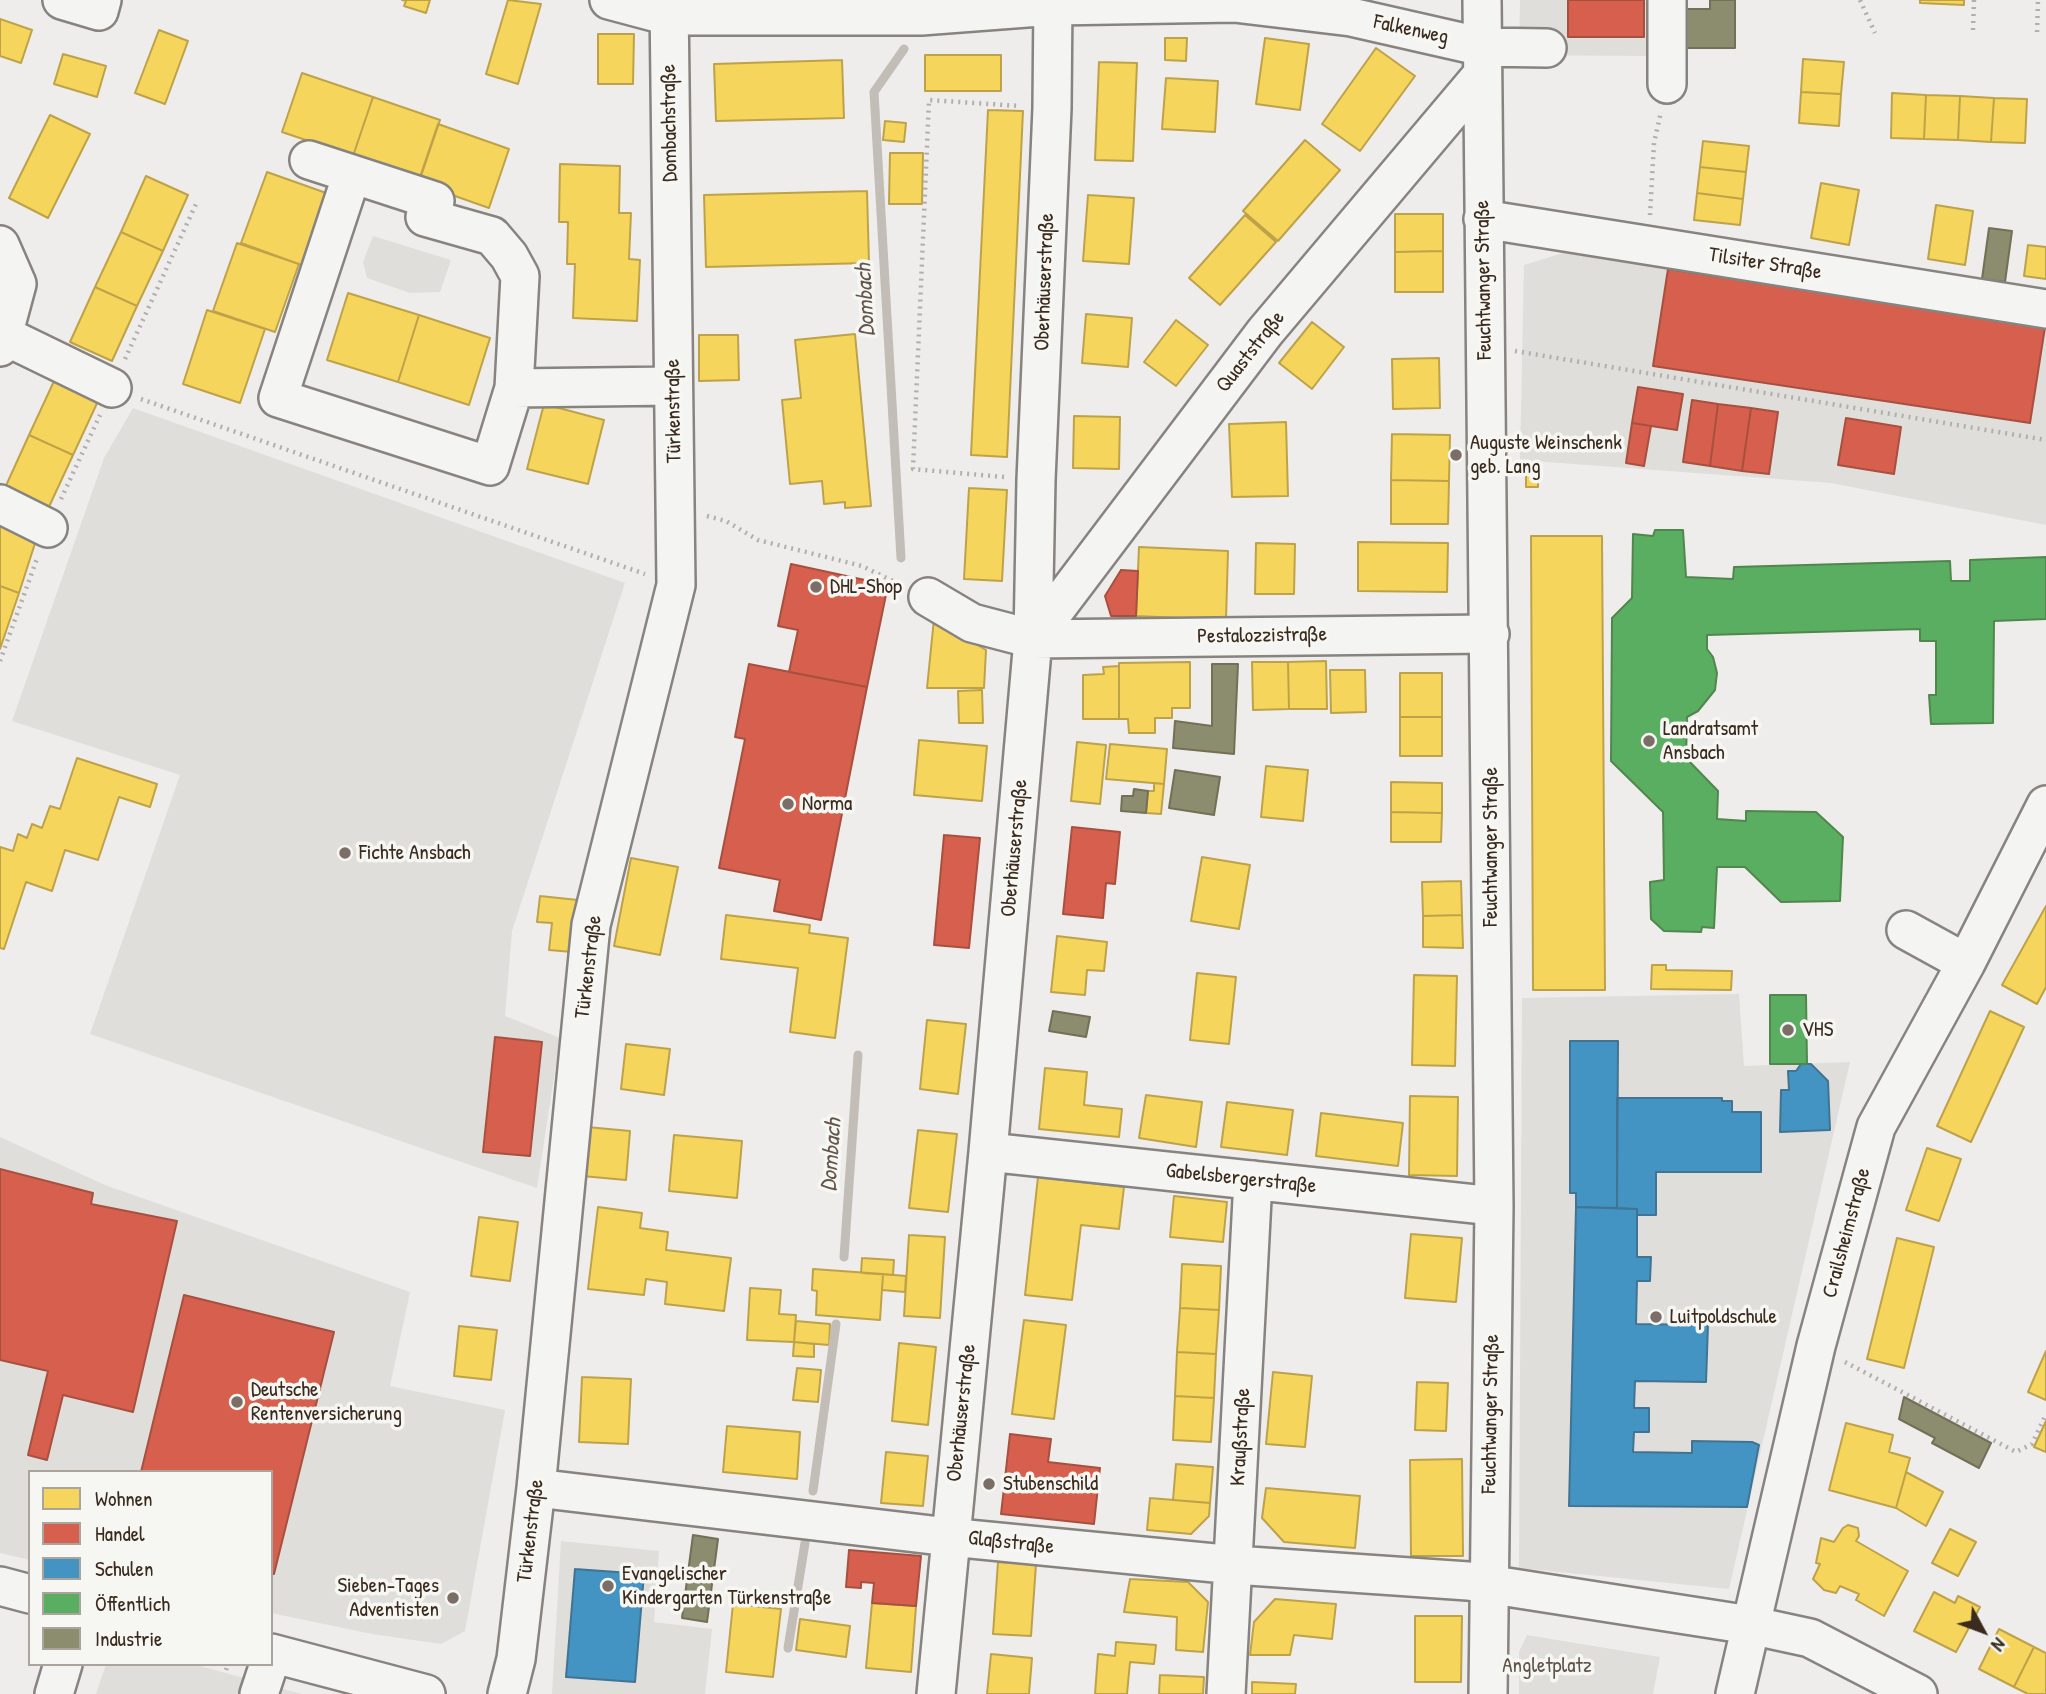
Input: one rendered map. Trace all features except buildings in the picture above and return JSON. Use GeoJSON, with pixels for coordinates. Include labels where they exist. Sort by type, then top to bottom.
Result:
{"type":"FeatureCollection","features":[{"type":"Feature","properties":{"kind":"street"},"geometry":{"type":"LineString","coordinates":[[62,0],[99,11],[102,0]]}},
{"type":"Feature","properties":{"kind":"street","name":"Falkenweg"},"geometry":{"type":"LineString","coordinates":[[609,0],[669,8],[899,16],[1053,3],[1234,3],[1351,17],[1440,35],[1482,61],[1547,48]]}},
{"type":"Feature","properties":{"kind":"street","name":"Feuchtwanger Straße"},"geometry":{"type":"LineString","coordinates":[[1482,0],[1494,1206],[1488,1694]]}},
{"type":"Feature","properties":{"kind":"street"},"geometry":{"type":"LineString","coordinates":[[1667,0],[1667,84]]}},
{"type":"Feature","properties":{"kind":"street","name":"Oberhäuserstraße"},"geometry":{"type":"LineString","coordinates":[[936,1694],[1034,639],[1036,480],[1052,108],[1053,3]]}},
{"type":"Feature","properties":{"kind":"street","name":"Dombachstraße"},"geometry":{"type":"LineString","coordinates":[[669,8],[671,246]]}},
{"type":"Feature","properties":{"kind":"street","name":"Quaststraße"},"geometry":{"type":"LineString","coordinates":[[1034,639],[1265,332],[1482,61]]}},
{"type":"Feature","properties":{"kind":"street"},"geometry":{"type":"LineString","coordinates":[[309,160],[352,174],[492,236],[509,256],[520,276],[514,388],[490,466],[278,398],[352,174]]}},
{"type":"Feature","properties":{"kind":"street","name":"Tilsiter Straße"},"geometry":{"type":"LineString","coordinates":[[1483,219],[2046,309]]}},
{"type":"Feature","properties":{"kind":"street"},"geometry":{"type":"LineString","coordinates":[[0,245],[17,284],[2,342],[112,388]]}},
{"type":"Feature","properties":{"kind":"street","name":"Türkenstraße"},"geometry":{"type":"LineString","coordinates":[[508,1694],[516,1659],[536,1488],[591,925],[676,585],[671,246]]}},
{"type":"Feature","properties":{"kind":"street"},"geometry":{"type":"LineString","coordinates":[[514,388],[673,386]]}},
{"type":"Feature","properties":{"kind":"street"},"geometry":{"type":"LineString","coordinates":[[0,504],[48,528]]}},
{"type":"Feature","properties":{"kind":"street","name":"Pestalozzistraße"},"geometry":{"type":"LineString","coordinates":[[928,597],[972,623],[1034,639],[1490,634]]}},
{"type":"Feature","properties":{"kind":"street","name":"Crailsheimstraße"},"geometry":{"type":"LineString","coordinates":[[1735,1694],[1816,1346],[1876,1127],[1966,963],[2046,805]]}},
{"type":"Feature","properties":{"kind":"street"},"geometry":{"type":"LineString","coordinates":[[1906,930],[1966,963]]}},
{"type":"Feature","properties":{"kind":"street","name":"Gabelsbergerstraße"},"geometry":{"type":"LineString","coordinates":[[988,1152],[1494,1206]]}},
{"type":"Feature","properties":{"kind":"street","name":"Kraußstraße"},"geometry":{"type":"LineString","coordinates":[[1226,1694],[1236,1565],[1253,1180]]}},
{"type":"Feature","properties":{"kind":"street","name":"Glaßstraße"},"geometry":{"type":"LineString","coordinates":[[536,1488],[949,1537],[1236,1565],[1488,1585]]}},
{"type":"Feature","properties":{"kind":"street"},"geometry":{"type":"LineString","coordinates":[[1488,1585],[1750,1625],[1810,1638],[1919,1694]]}},
{"type":"Feature","properties":{"kind":"street"},"geometry":{"type":"LineString","coordinates":[[0,1586],[28,1593]]}},
{"type":"Feature","properties":{"kind":"street"},"geometry":{"type":"LineString","coordinates":[[273,1657],[426,1694]]}},
{"type":"Feature","properties":{"kind":"street"},"geometry":{"type":"LineString","coordinates":[[54,1694],[62,1666]]}},
{"type":"Feature","properties":{"kind":"street"},"geometry":{"type":"LineString","coordinates":[[259,1694],[268,1666]]}},
{"type":"Feature","properties":{"kind":"path"},"geometry":{"type":"LineString","coordinates":[[1860,0],[1875,33]]}},
{"type":"Feature","properties":{"kind":"path"},"geometry":{"type":"LineString","coordinates":[[1973,30],[1974,0]]}},
{"type":"Feature","properties":{"kind":"path"},"geometry":{"type":"LineString","coordinates":[[2037,32],[2038,0]]}},
{"type":"Feature","properties":{"kind":"path"},"geometry":{"type":"LineString","coordinates":[[1647,246],[1654,144],[1667,84]]}},
{"type":"Feature","properties":{"kind":"path"},"geometry":{"type":"LineString","coordinates":[[1036,480],[914,469],[929,100],[1052,108]]}},
{"type":"Feature","properties":{"kind":"path"},"geometry":{"type":"LineString","coordinates":[[0,661],[48,528],[196,204]]}},
{"type":"Feature","properties":{"kind":"path"},"geometry":{"type":"LineString","coordinates":[[1485,345],[2046,439]]}},
{"type":"Feature","properties":{"kind":"path"},"geometry":{"type":"LineString","coordinates":[[112,388],[676,585]]}},
{"type":"Feature","properties":{"kind":"path"},"geometry":{"type":"LineString","coordinates":[[712,517],[758,540],[862,566],[928,597]]}},
{"type":"Feature","properties":{"kind":"path"},"geometry":{"type":"LineString","coordinates":[[1816,1346],[2017,1452],[2032,1444],[2046,1414]]}},
{"type":"Feature","properties":{"kind":"shaded area"},"geometry":{"type":"Polygon","coordinates":[[[1520,0],[1648,0],[1648,56],[1519,55],[1520,0]]]}},
{"type":"Feature","properties":{"kind":"shaded area"},"geometry":{"type":"Polygon","coordinates":[[[373,236],[451,260],[440,292],[410,293],[367,278],[363,262],[373,236]]]}},
{"type":"Feature","properties":{"kind":"shaded area"},"geometry":{"type":"Polygon","coordinates":[[[1563,253],[2046,323],[2046,525],[1831,483],[1520,460],[1524,265],[1563,253]]]}},
{"type":"Feature","properties":{"kind":"shaded area","name":"Fichte Ansbach"},"geometry":{"type":"Polygon","coordinates":[[[133,408],[625,583],[512,931],[505,1016],[560,1038],[537,1188],[90,1034],[180,775],[12,721],[104,458],[133,408]]]}},
{"type":"Feature","properties":{"kind":"shaded area","name":"Luitpoldschule"},"geometry":{"type":"Polygon","coordinates":[[[1739,994],[1744,1066],[1850,1062],[1729,1589],[1519,1568],[1522,998],[1739,994]]]}},
{"type":"Feature","properties":{"kind":"shaded area"},"geometry":{"type":"Polygon","coordinates":[[[0,1137],[105,1185],[410,1292],[390,1386],[505,1410],[465,1631],[441,1644],[372,1634],[273,1613],[273,1470],[28,1470],[28,1560],[0,1553],[0,1137]]]}},
{"type":"Feature","properties":{"kind":"shaded area","name":"Evangelischer Kindergarten Türkenstraße"},"geometry":{"type":"Polygon","coordinates":[[[561,1541],[659,1551],[654,1622],[712,1629],[705,1694],[552,1694],[561,1541]]]}},
{"type":"Feature","properties":{"kind":"shaded area","name":"Angletplatz"},"geometry":{"type":"Polygon","coordinates":[[[1527,1635],[1660,1657],[1653,1694],[1519,1694],[1519,1652],[1527,1635]]]}},
{"type":"Feature","properties":{"kind":"shaded area"},"geometry":{"type":"Polygon","coordinates":[[[105,1666],[200,1666],[302,1694],[96,1694],[105,1666]]]}},
{"type":"Feature","properties":{"kind":"waterway","name":"Dombach"},"geometry":{"type":"LineString","coordinates":[[901,558],[874,92],[904,49]]}},
{"type":"Feature","properties":{"kind":"waterway","name":"Dombach"},"geometry":{"type":"LineString","coordinates":[[844,1257],[858,1055]]}},
{"type":"Feature","properties":{"kind":"waterway","name":"Dombach"},"geometry":{"type":"LineString","coordinates":[[813,1491],[836,1324]]}},
{"type":"Feature","properties":{"kind":"waterway","name":"Dombach"},"geometry":{"type":"LineString","coordinates":[[788,1648],[805,1543]]}},
{"type":"Feature","properties":{"kind":"place","name":"Auguste Weinschenk geb. Lang"},"geometry":{"type":"Point","coordinates":[1456,455]}},
{"type":"Feature","properties":{"kind":"place","name":"DHL-Shop"},"geometry":{"type":"Point","coordinates":[816,587]}},
{"type":"Feature","properties":{"kind":"place","name":"Landratsamt Ansbach"},"geometry":{"type":"Point","coordinates":[1649,741]}},
{"type":"Feature","properties":{"kind":"place","name":"Norma"},"geometry":{"type":"Point","coordinates":[788,804]}},
{"type":"Feature","properties":{"kind":"place","name":"Fichte Ansbach"},"geometry":{"type":"Point","coordinates":[345,853]}},
{"type":"Feature","properties":{"kind":"place","name":"VHS"},"geometry":{"type":"Point","coordinates":[1788,1030]}},
{"type":"Feature","properties":{"kind":"place","name":"Luitpoldschule"},"geometry":{"type":"Point","coordinates":[1656,1317]}},
{"type":"Feature","properties":{"kind":"place","name":"Deutsche Rentenversicherung"},"geometry":{"type":"Point","coordinates":[237,1402]}},
{"type":"Feature","properties":{"kind":"place","name":"Stubenschild"},"geometry":{"type":"Point","coordinates":[989,1484]}},
{"type":"Feature","properties":{"kind":"place","name":"Evangelischer Kindergarten Türkenstraße"},"geometry":{"type":"Point","coordinates":[608,1586]}},
{"type":"Feature","properties":{"kind":"place","name":"Sieben-Tages Adventisten"},"geometry":{"type":"Point","coordinates":[453,1598]}}]}
